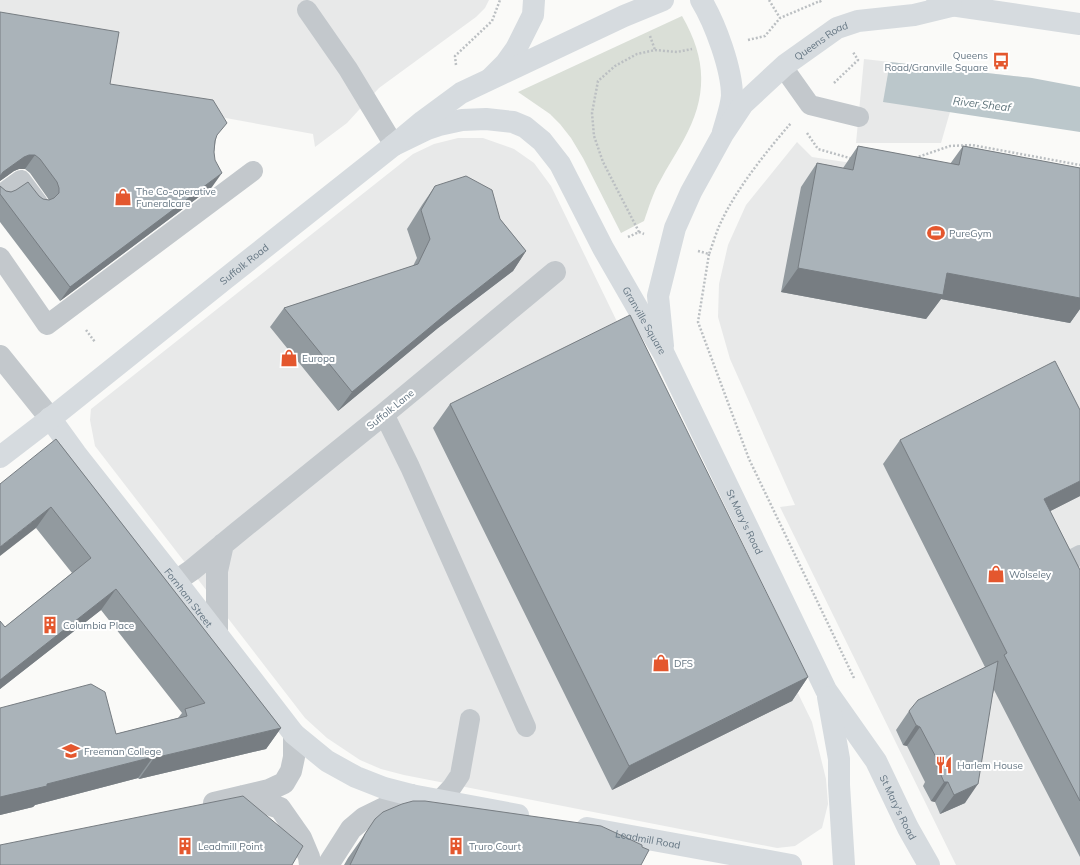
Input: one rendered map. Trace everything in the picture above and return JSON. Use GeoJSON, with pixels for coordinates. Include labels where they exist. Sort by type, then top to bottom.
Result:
{"type":"FeatureCollection","features":[{"type":"Feature","properties":{"kind":"main road"},"geometry":{"type":"LineString","coordinates":[[491,78],[506,63],[516,49],[533,15],[534,0]]}},
{"type":"Feature","properties":{"kind":"main road"},"geometry":{"type":"LineString","coordinates":[[491,78],[640,8],[663,0]]}},
{"type":"Feature","properties":{"kind":"main road","name":"Granville Square"},"geometry":{"type":"LineString","coordinates":[[664,354],[658,296],[671,243],[675,228],[691,192],[723,134],[732,97],[727,65],[722,46],[707,9],[701,0]]}},
{"type":"Feature","properties":{"kind":"main road","name":"Queens Road"},"geometry":{"type":"LineString","coordinates":[[924,0],[951,6],[1080,24]]}},
{"type":"Feature","properties":{"kind":"main road","name":"Queens Road"},"geometry":{"type":"LineString","coordinates":[[723,134],[743,104],[783,67],[837,28],[858,21],[914,15],[951,6]]}},
{"type":"Feature","properties":{"kind":"main road","name":"Suffolk Road"},"geometry":{"type":"LineString","coordinates":[[0,457],[423,121],[461,93],[491,78]]}},
{"type":"Feature","properties":{"kind":"main road","name":"Granville Square"},"geometry":{"type":"LineString","coordinates":[[394,145],[433,127],[462,120],[486,119],[513,122],[525,127],[542,142],[560,164],[603,248],[664,354]]}},
{"type":"Feature","properties":{"kind":"main road","name":"St Mary's Road"},"geometry":{"type":"LineString","coordinates":[[664,354],[826,690],[876,761],[908,828],[928,865]]}},
{"type":"Feature","properties":{"kind":"main road","name":"Fornham Street"},"geometry":{"type":"LineString","coordinates":[[50,418],[76,454],[294,734],[327,760],[356,777],[384,788],[411,796]]}},
{"type":"Feature","properties":{"kind":"main road","name":"St Mary's Road"},"geometry":{"type":"LineString","coordinates":[[826,690],[839,759],[838,785],[844,865]]}},
{"type":"Feature","properties":{"kind":"main road"},"geometry":{"type":"LineString","coordinates":[[411,796],[540,819]]}},
{"type":"Feature","properties":{"kind":"main road","name":"Leadmill Road"},"geometry":{"type":"LineString","coordinates":[[572,825],[791,865]]}},
{"type":"Feature","properties":{"kind":"street","name":"Suffolk Lane"},"geometry":{"type":"LineString","coordinates":[[176,581],[192,570],[384,414],[555,272]]}},
{"type":"Feature","properties":{"kind":"street","name":"Fornham Street"},"geometry":{"type":"LineString","coordinates":[[0,356],[50,418]]}},
{"type":"Feature","properties":{"kind":"street"},"geometry":{"type":"LineString","coordinates":[[217,635],[217,571],[223,544]]}},
{"type":"Feature","properties":{"kind":"street"},"geometry":{"type":"LineString","coordinates":[[197,807],[269,790],[284,783],[291,771],[294,756],[294,734]]}},
{"type":"Feature","properties":{"kind":"street"},"geometry":{"type":"LineString","coordinates":[[243,796],[280,808],[301,838],[309,857],[310,865]]}},
{"type":"Feature","properties":{"kind":"street"},"geometry":{"type":"LineString","coordinates":[[328,865],[351,829],[364,818],[411,796]]}},
{"type":"Feature","properties":{"kind":"lane"},"geometry":{"type":"LineString","coordinates":[[307,10],[348,69],[394,145]]}},
{"type":"Feature","properties":{"kind":"lane"},"geometry":{"type":"LineString","coordinates":[[783,67],[803,111],[859,117]]}},
{"type":"Feature","properties":{"kind":"lane"},"geometry":{"type":"LineString","coordinates":[[0,257],[48,325],[97,282],[253,171]]}},
{"type":"Feature","properties":{"kind":"lane"},"geometry":{"type":"LineString","coordinates":[[0,195],[21,180],[38,203]]}},
{"type":"Feature","properties":{"kind":"lane"},"geometry":{"type":"LineString","coordinates":[[384,414],[410,467],[526,727]]}},
{"type":"Feature","properties":{"kind":"lane"},"geometry":{"type":"LineString","coordinates":[[438,801],[452,787],[460,774],[470,719]]}},
{"type":"Feature","properties":{"kind":"path"},"geometry":{"type":"LineString","coordinates":[[461,93],[455,56],[492,21],[500,0]]}},
{"type":"Feature","properties":{"kind":"path"},"geometry":{"type":"LineString","coordinates":[[639,232],[604,162],[594,136],[592,113],[598,82],[615,66],[637,54],[655,50],[677,52],[705,47],[722,46],[765,36],[780,18],[769,0]]}},
{"type":"Feature","properties":{"kind":"path"},"geometry":{"type":"LineString","coordinates":[[837,28],[858,60],[803,111],[765,155],[733,200],[721,223],[709,254],[698,322],[749,459],[856,681]]}},
{"type":"Feature","properties":{"kind":"path"},"geometry":{"type":"LineString","coordinates":[[803,111],[818,149],[856,160]]}},
{"type":"Feature","properties":{"kind":"path"},"geometry":{"type":"LineString","coordinates":[[914,158],[950,146],[972,145],[1080,165]]}},
{"type":"Feature","properties":{"kind":"path"},"geometry":{"type":"LineString","coordinates":[[671,243],[709,254]]}},
{"type":"Feature","properties":{"kind":"shaded area"},"geometry":{"type":"Polygon","coordinates":[[[0,0],[489,0],[485,8],[476,17],[379,88],[347,123],[315,147],[313,134],[0,77],[0,0]]]}},
{"type":"Feature","properties":{"kind":"shaded area"},"geometry":{"type":"Polygon","coordinates":[[[682,16],[696,47],[700,63],[701,78],[697,109],[683,141],[655,190],[644,221],[621,233],[583,158],[571,138],[550,114],[518,92],[682,16]]]}},
{"type":"Feature","properties":{"kind":"shaded area"},"geometry":{"type":"Polygon","coordinates":[[[864,59],[1032,78],[950,112],[941,143],[856,143],[864,59]]]}},
{"type":"Feature","properties":{"kind":"shaded area"},"geometry":{"type":"Polygon","coordinates":[[[458,138],[483,138],[514,149],[534,163],[551,186],[812,722],[826,779],[828,804],[822,828],[795,846],[777,848],[404,775],[381,769],[360,760],[327,738],[305,718],[95,446],[90,420],[91,409],[413,154],[434,144],[458,138]]]}},
{"type":"Feature","properties":{"kind":"shaded area"},"geometry":{"type":"Polygon","coordinates":[[[797,142],[812,157],[1080,196],[1080,865],[956,865],[780,507],[795,505],[730,359],[718,317],[719,284],[728,245],[746,205],[797,142]]]}},
{"type":"Feature","properties":{"kind":"water","name":"River Sheaf"},"geometry":{"type":"Polygon","coordinates":[[[890,62],[1032,78],[1080,87],[1080,132],[883,102],[890,62]]]}},
{"type":"Feature","properties":{"kind":"building","name":"The Co-operative Funeralcare"},"geometry":{"type":"Polygon","coordinates":[[[0,12],[119,32],[110,84],[213,100],[227,123],[217,135],[215,141],[215,160],[222,173],[70,287],[0,194],[0,186],[6,191],[11,192],[28,182],[39,196],[43,199],[49,200],[54,198],[59,193],[59,188],[57,182],[40,159],[35,155],[24,157],[3,172],[0,176],[0,12]]]}},
{"type":"Feature","properties":{"kind":"building","name":"PureGym"},"geometry":{"type":"Polygon","coordinates":[[[858,146],[959,165],[963,146],[1080,168],[1080,298],[947,273],[943,295],[798,268],[817,163],[853,170],[858,146]]]}},
{"type":"Feature","properties":{"kind":"building"},"geometry":{"type":"Polygon","coordinates":[[[466,176],[492,190],[500,219],[526,251],[452,309],[352,392],[284,308],[418,264],[430,239],[421,210],[435,186],[466,176]]]}},
{"type":"Feature","properties":{"kind":"building"},"geometry":{"type":"Polygon","coordinates":[[[630,315],[808,677],[629,766],[450,404],[630,315]]]}},
{"type":"Feature","properties":{"kind":"building","name":"Wolseley"},"geometry":{"type":"Polygon","coordinates":[[[1055,361],[1080,410],[1080,481],[1044,499],[1080,570],[1080,801],[1004,655],[1007,653],[900,440],[1055,361]]]}},
{"type":"Feature","properties":{"kind":"building"},"geometry":{"type":"Polygon","coordinates":[[[56,439],[281,728],[153,757],[47,784],[47,786],[0,797],[0,708],[91,684],[105,692],[116,734],[187,716],[185,709],[205,703],[116,589],[0,680],[0,621],[5,627],[91,558],[51,507],[0,547],[0,484],[56,439]]]}},
{"type":"Feature","properties":{"kind":"building"},"geometry":{"type":"Polygon","coordinates":[[[998,661],[978,784],[954,795],[948,782],[944,782],[937,766],[939,763],[920,727],[916,725],[909,711],[918,700],[998,661]]]}},
{"type":"Feature","properties":{"kind":"building"},"geometry":{"type":"Polygon","coordinates":[[[243,796],[303,846],[292,865],[0,865],[0,845],[243,796]]]}},
{"type":"Feature","properties":{"kind":"building"},"geometry":{"type":"Polygon","coordinates":[[[413,801],[425,801],[601,826],[642,845],[642,847],[649,850],[641,865],[350,865],[365,834],[375,819],[383,812],[413,801]]]}},
{"type":"Feature","properties":{"kind":"place","name":"Queens Road/Granville Square"},"geometry":{"type":"Point","coordinates":[1001,61]}},
{"type":"Feature","properties":{"kind":"place","name":"The Co-operative Funeralcare"},"geometry":{"type":"Point","coordinates":[123,197]}},
{"type":"Feature","properties":{"kind":"place","name":"PureGym"},"geometry":{"type":"Point","coordinates":[936,233]}},
{"type":"Feature","properties":{"kind":"place","name":"Europa"},"geometry":{"type":"Point","coordinates":[289,358]}},
{"type":"Feature","properties":{"kind":"place","name":"Wolseley"},"geometry":{"type":"Point","coordinates":[996,574]}},
{"type":"Feature","properties":{"kind":"place","name":"Columbia Place"},"geometry":{"type":"Point","coordinates":[50,625]}},
{"type":"Feature","properties":{"kind":"place","name":"DFS"},"geometry":{"type":"Point","coordinates":[661,663]}},
{"type":"Feature","properties":{"kind":"place","name":"Freeman College"},"geometry":{"type":"Point","coordinates":[71,751]}},
{"type":"Feature","properties":{"kind":"place","name":"Harlem House"},"geometry":{"type":"Point","coordinates":[944,765]}},
{"type":"Feature","properties":{"kind":"place","name":"Leadmill Point"},"geometry":{"type":"Point","coordinates":[185,846]}},
{"type":"Feature","properties":{"kind":"place","name":"Truro Court"},"geometry":{"type":"Point","coordinates":[456,846]}}]}
